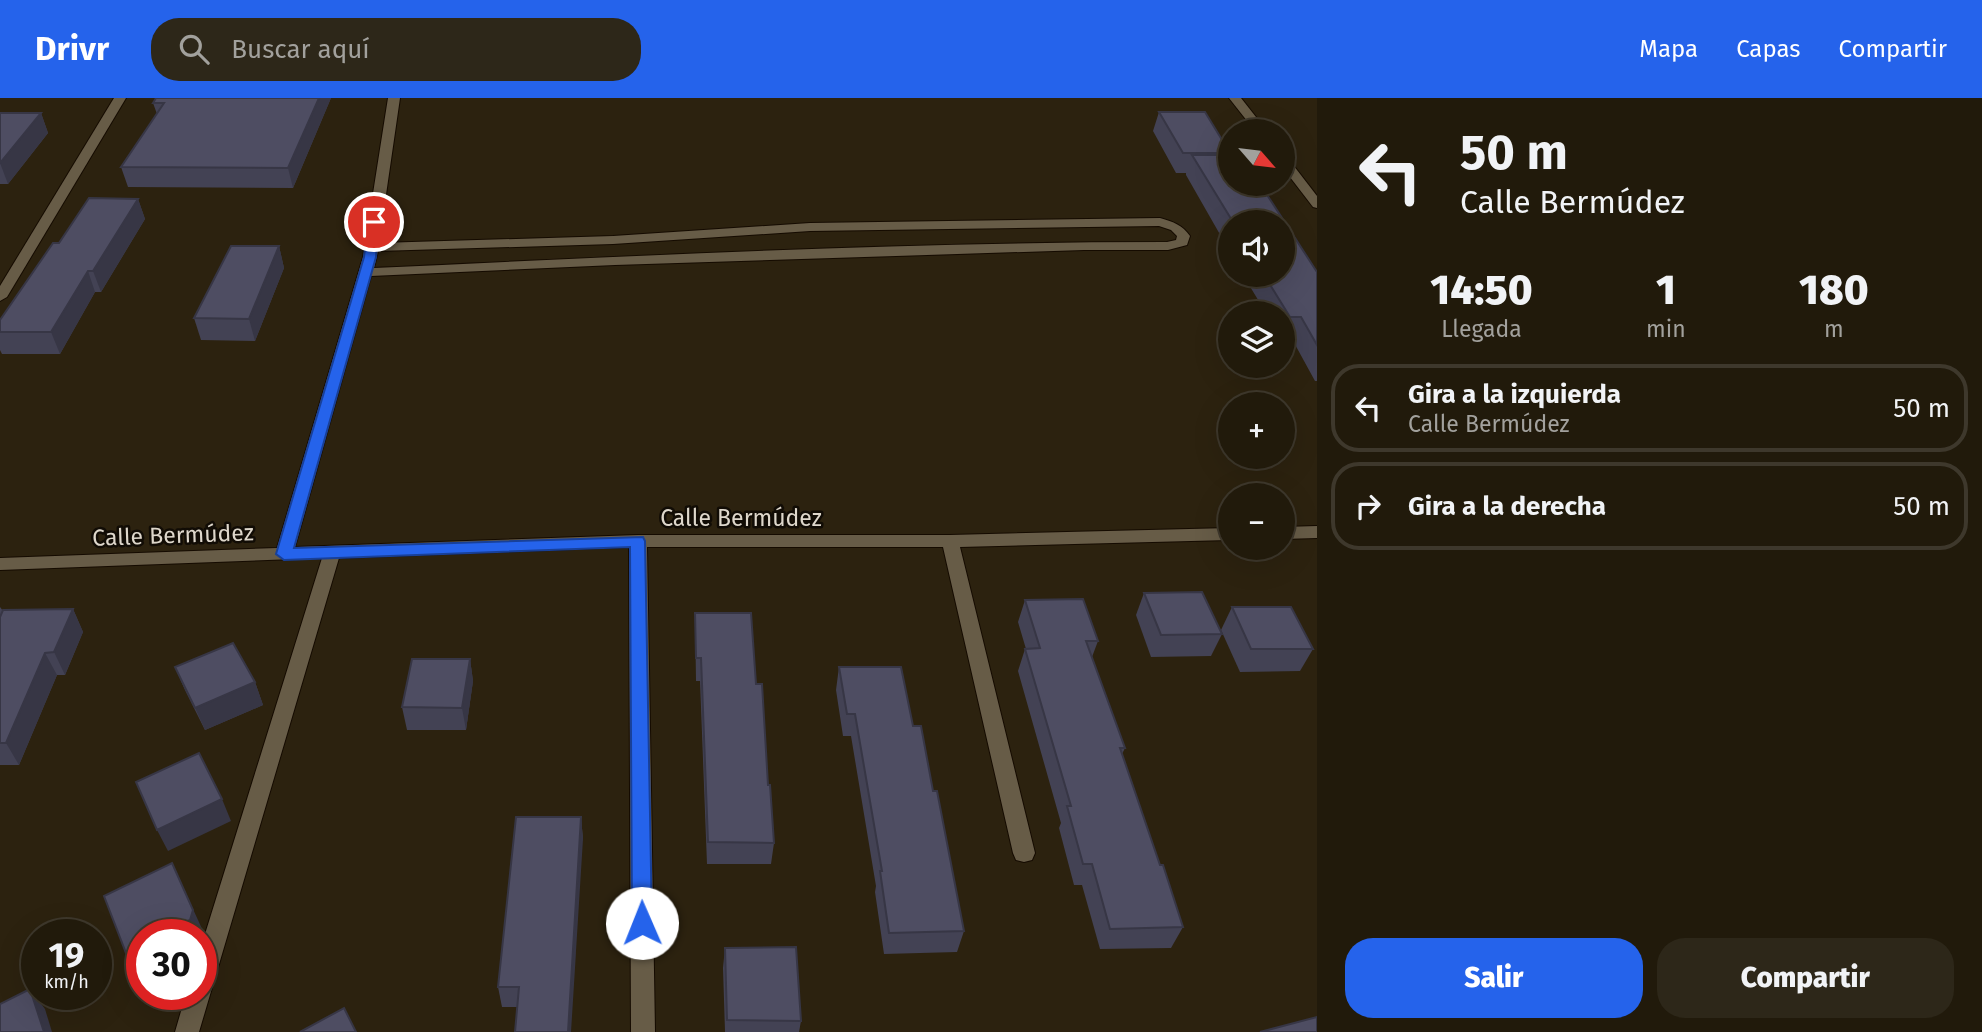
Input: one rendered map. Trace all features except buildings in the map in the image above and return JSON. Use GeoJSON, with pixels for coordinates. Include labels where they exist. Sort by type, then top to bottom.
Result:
{"type":"FeatureCollection","features":[{"type":"Feature","properties":{"kind":"street"},"geometry":{"type":"LineString","coordinates":[[0,298],[120,98]]}},
{"type":"Feature","properties":{"kind":"street"},"geometry":{"type":"LineString","coordinates":[[284,554],[370,257],[394,98]]}},
{"type":"Feature","properties":{"kind":"street"},"geometry":{"type":"LineString","coordinates":[[1235,98],[1252,119]]}},
{"type":"Feature","properties":{"kind":"street"},"geometry":{"type":"LineString","coordinates":[[1295,176],[1317,204]]}},
{"type":"Feature","properties":{"kind":"street"},"geometry":{"type":"LineString","coordinates":[[364,272],[615,261],[1084,246],[1168,246],[1182,242],[1184,236],[1176,227],[1160,222],[1070,223],[810,227],[613,240],[370,247]]}},
{"type":"Feature","properties":{"kind":"street"},"geometry":{"type":"LineString","coordinates":[[1070,223],[1084,246]]}},
{"type":"Feature","properties":{"kind":"street"},"geometry":{"type":"LineString","coordinates":[[810,227],[822,256]]}},
{"type":"Feature","properties":{"kind":"street"},"geometry":{"type":"LineString","coordinates":[[613,240],[615,261]]}},
{"type":"Feature","properties":{"kind":"street"},"geometry":{"type":"LineString","coordinates":[[1295,533],[1317,533]]}},
{"type":"Feature","properties":{"kind":"street","name":"Calle Bermúdez"},"geometry":{"type":"LineString","coordinates":[[0,564],[638,541],[950,541],[1218,534]]}},
{"type":"Feature","properties":{"kind":"street"},"geometry":{"type":"LineString","coordinates":[[638,541],[643,1032]]}},
{"type":"Feature","properties":{"kind":"street"},"geometry":{"type":"LineString","coordinates":[[950,541],[1024,853]]}},
{"type":"Feature","properties":{"kind":"street"},"geometry":{"type":"LineString","coordinates":[[217,932],[332,552]]}},
{"type":"Feature","properties":{"kind":"street"},"geometry":{"type":"LineString","coordinates":[[187,1032],[193,1010]]}},
{"type":"Feature","properties":{"kind":"route"},"geometry":{"type":"LineString","coordinates":[[374,222],[370,257],[284,554],[638,541],[642,923]]}}]}
